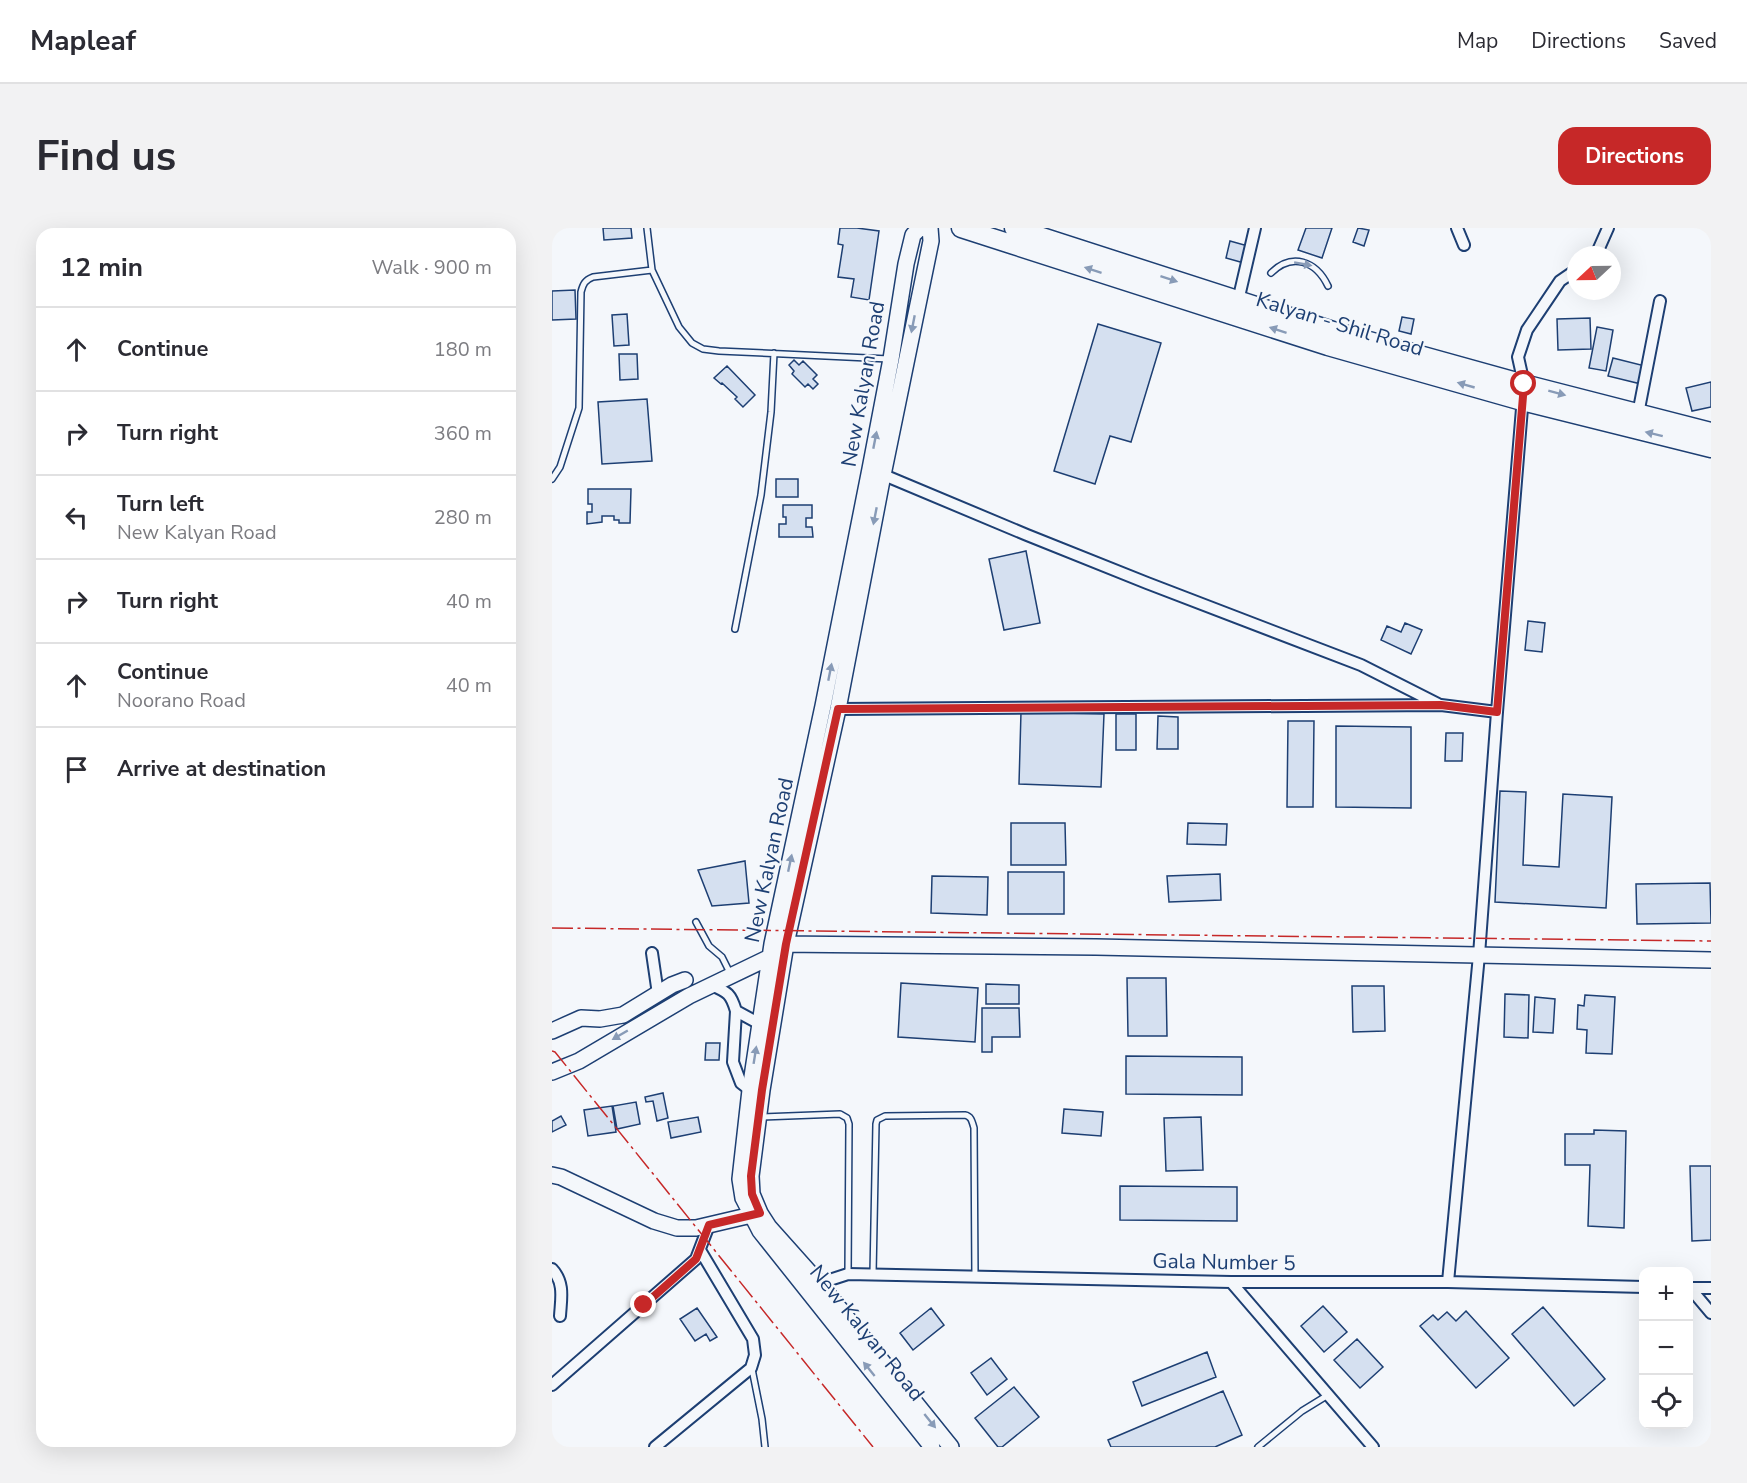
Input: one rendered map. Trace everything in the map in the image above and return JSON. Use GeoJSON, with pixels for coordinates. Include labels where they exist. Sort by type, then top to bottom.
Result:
{"type":"FeatureCollection","features":[{"type":"Feature","properties":{"kind":"main road","name":"Kalyan - Shil Road"},"geometry":{"type":"LineString","coordinates":[[961,228],[1328,345],[1523,393],[1638,414],[1711,432]]}},
{"type":"Feature","properties":{"kind":"main road","name":"Kalyan - Shil Road"},"geometry":{"type":"LineString","coordinates":[[1014,228],[1051,234],[1238,301],[1523,393],[1711,448]]}},
{"type":"Feature","properties":{"kind":"street","name":"New Kalyan Road"},"geometry":{"type":"LineString","coordinates":[[776,949],[838,709],[906,264],[913,235],[920,228]]}},
{"type":"Feature","properties":{"kind":"street","name":"New Kalyan Road"},"geometry":{"type":"LineString","coordinates":[[930,228],[931,241],[823,706],[776,949],[751,1176],[759,1231],[813,1286],[932,1447]]}},
{"type":"Feature","properties":{"kind":"street"},"geometry":{"type":"LineString","coordinates":[[1238,301],[1255,228]]}},
{"type":"Feature","properties":{"kind":"street"},"geometry":{"type":"LineString","coordinates":[[1457,228],[1464,244]]}},
{"type":"Feature","properties":{"kind":"street"},"geometry":{"type":"LineString","coordinates":[[1600,246],[1608,228]]}},
{"type":"Feature","properties":{"kind":"street"},"geometry":{"type":"LineString","coordinates":[[1448,1282],[1479,955],[1523,393],[1518,357],[1527,330],[1560,281],[1567,276]]}},
{"type":"Feature","properties":{"kind":"street"},"geometry":{"type":"LineString","coordinates":[[1638,414],[1660,301]]}},
{"type":"Feature","properties":{"kind":"street"},"geometry":{"type":"LineString","coordinates":[[876,472],[1147,583],[1361,665],[1441,705]]}},
{"type":"Feature","properties":{"kind":"street"},"geometry":{"type":"LineString","coordinates":[[838,709],[1441,705],[1497,712]]}},
{"type":"Feature","properties":{"kind":"street"},"geometry":{"type":"LineString","coordinates":[[552,1072],[579,1061],[689,996],[736,973],[776,949],[1095,947],[1711,960]]}},
{"type":"Feature","properties":{"kind":"street"},"geometry":{"type":"LineString","coordinates":[[652,953],[658,994]]}},
{"type":"Feature","properties":{"kind":"street"},"geometry":{"type":"LineString","coordinates":[[552,1031],[581,1018],[600,1019],[622,1015],[672,985],[685,980]]}},
{"type":"Feature","properties":{"kind":"street"},"geometry":{"type":"LineString","coordinates":[[711,985],[726,991],[733,999],[736,1011],[733,1062],[741,1083],[750,1090]]}},
{"type":"Feature","properties":{"kind":"street","name":"New Kalyan Road"},"geometry":{"type":"LineString","coordinates":[[755,1214],[743,1198],[740,1179],[760,1024],[771,994]]}},
{"type":"Feature","properties":{"kind":"street"},"geometry":{"type":"LineString","coordinates":[[641,1005],[649,1019]]}},
{"type":"Feature","properties":{"kind":"street"},"geometry":{"type":"LineString","coordinates":[[736,1011],[760,1024]]}},
{"type":"Feature","properties":{"kind":"street"},"geometry":{"type":"LineString","coordinates":[[552,1175],[561,1177],[654,1221],[677,1228],[696,1228],[755,1214]]}},
{"type":"Feature","properties":{"kind":"street"},"geometry":{"type":"LineString","coordinates":[[552,1385],[696,1259],[709,1225]]}},
{"type":"Feature","properties":{"kind":"street"},"geometry":{"type":"LineString","coordinates":[[655,1447],[751,1368],[754,1355],[753,1339],[700,1250]]}},
{"type":"Feature","properties":{"kind":"street"},"geometry":{"type":"LineString","coordinates":[[552,1269],[558,1275],[561,1284],[560,1316]]}},
{"type":"Feature","properties":{"kind":"street","name":"Gala Number 5"},"geometry":{"type":"LineString","coordinates":[[813,1286],[848,1274],[873,1274],[1231,1282],[1448,1282],[1639,1287]]}},
{"type":"Feature","properties":{"kind":"street"},"geometry":{"type":"LineString","coordinates":[[1231,1282],[1373,1447]]}},
{"type":"Feature","properties":{"kind":"street"},"geometry":{"type":"LineString","coordinates":[[813,1286],[951,1447]]}},
{"type":"Feature","properties":{"kind":"street"},"geometry":{"type":"LineString","coordinates":[[1693,1288],[1711,1288]]}},
{"type":"Feature","properties":{"kind":"street"},"geometry":{"type":"LineString","coordinates":[[1693,1293],[1711,1313]]}},
{"type":"Feature","properties":{"kind":"lane"},"geometry":{"type":"LineString","coordinates":[[647,228],[652,270],[674,318],[692,343],[703,349],[891,359]]}},
{"type":"Feature","properties":{"kind":"lane"},"geometry":{"type":"LineString","coordinates":[[1271,273],[1277,267],[1287,264],[1308,263],[1323,276],[1328,286]]}},
{"type":"Feature","properties":{"kind":"lane"},"geometry":{"type":"LineString","coordinates":[[552,479],[560,468],[579,408],[583,285],[594,277],[652,270]]}},
{"type":"Feature","properties":{"kind":"lane"},"geometry":{"type":"LineString","coordinates":[[735,629],[761,495],[771,412],[774,353]]}},
{"type":"Feature","properties":{"kind":"lane"},"geometry":{"type":"LineString","coordinates":[[696,922],[709,946],[736,973]]}},
{"type":"Feature","properties":{"kind":"lane"},"geometry":{"type":"LineString","coordinates":[[758,1117],[840,1114],[847,1118],[849,1124],[848,1274]]}},
{"type":"Feature","properties":{"kind":"lane"},"geometry":{"type":"LineString","coordinates":[[873,1274],[877,1120],[885,1116],[964,1115],[969,1116],[974,1128],[975,1276]]}},
{"type":"Feature","properties":{"kind":"lane"},"geometry":{"type":"LineString","coordinates":[[751,1368],[762,1419],[765,1447]]}},
{"type":"Feature","properties":{"kind":"lane"},"geometry":{"type":"LineString","coordinates":[[1258,1447],[1302,1411],[1328,1395]]}},
{"type":"Feature","properties":{"kind":"building"},"geometry":{"type":"Polygon","coordinates":[[[603,228],[631,228],[632,238],[604,240],[603,228]]]}},
{"type":"Feature","properties":{"kind":"building"},"geometry":{"type":"Polygon","coordinates":[[[840,228],[879,231],[869,300],[851,297],[854,279],[838,277],[843,245],[838,244],[840,228]]]}},
{"type":"Feature","properties":{"kind":"building"},"geometry":{"type":"Polygon","coordinates":[[[1306,228],[1332,228],[1322,258],[1298,250],[1306,228]]]}},
{"type":"Feature","properties":{"kind":"building"},"geometry":{"type":"Polygon","coordinates":[[[1358,228],[1369,230],[1364,246],[1353,242],[1358,228]]]}},
{"type":"Feature","properties":{"kind":"building"},"geometry":{"type":"Polygon","coordinates":[[[1230,241],[1248,246],[1244,263],[1226,258],[1230,241]]]}},
{"type":"Feature","properties":{"kind":"building"},"geometry":{"type":"Polygon","coordinates":[[[575,290],[576,319],[552,320],[552,291],[575,290]]]}},
{"type":"Feature","properties":{"kind":"building"},"geometry":{"type":"Polygon","coordinates":[[[627,314],[629,345],[614,346],[612,315],[627,314]]]}},
{"type":"Feature","properties":{"kind":"building"},"geometry":{"type":"Polygon","coordinates":[[[1402,317],[1414,319],[1411,334],[1399,331],[1402,317]]]}},
{"type":"Feature","properties":{"kind":"building"},"geometry":{"type":"Polygon","coordinates":[[[1590,318],[1591,349],[1558,350],[1557,319],[1590,318]]]}},
{"type":"Feature","properties":{"kind":"building"},"geometry":{"type":"Polygon","coordinates":[[[1098,324],[1161,343],[1131,442],[1110,436],[1095,484],[1054,471],[1098,324]]]}},
{"type":"Feature","properties":{"kind":"building"},"geometry":{"type":"Polygon","coordinates":[[[1597,327],[1613,330],[1606,371],[1589,368],[1597,327]]]}},
{"type":"Feature","properties":{"kind":"building"},"geometry":{"type":"Polygon","coordinates":[[[619,354],[637,354],[638,379],[620,380],[619,354]]]}},
{"type":"Feature","properties":{"kind":"building"},"geometry":{"type":"Polygon","coordinates":[[[1613,358],[1645,366],[1641,384],[1608,376],[1613,358]]]}},
{"type":"Feature","properties":{"kind":"building"},"geometry":{"type":"Polygon","coordinates":[[[794,360],[799,365],[803,361],[817,375],[813,379],[818,384],[813,389],[808,384],[805,387],[792,374],[794,371],[789,365],[794,360]]]}},
{"type":"Feature","properties":{"kind":"building"},"geometry":{"type":"Polygon","coordinates":[[[727,366],[755,395],[743,407],[735,399],[737,397],[714,378],[727,366]]]}},
{"type":"Feature","properties":{"kind":"building"},"geometry":{"type":"Polygon","coordinates":[[[1711,382],[1711,407],[1692,411],[1686,388],[1711,382]]]}},
{"type":"Feature","properties":{"kind":"building"},"geometry":{"type":"Polygon","coordinates":[[[647,399],[652,461],[602,464],[598,402],[647,399]]]}},
{"type":"Feature","properties":{"kind":"building"},"geometry":{"type":"Polygon","coordinates":[[[776,479],[798,479],[798,497],[776,497],[776,479]]]}},
{"type":"Feature","properties":{"kind":"building"},"geometry":{"type":"Polygon","coordinates":[[[588,489],[631,489],[630,523],[619,523],[619,520],[614,520],[614,516],[602,516],[602,522],[587,524],[587,512],[592,512],[592,504],[588,504],[588,489]]]}},
{"type":"Feature","properties":{"kind":"building"},"geometry":{"type":"Polygon","coordinates":[[[783,505],[812,505],[812,518],[806,518],[806,527],[812,527],[813,537],[779,537],[779,524],[786,524],[786,517],[783,517],[783,505]]]}},
{"type":"Feature","properties":{"kind":"building"},"geometry":{"type":"Polygon","coordinates":[[[1026,551],[1040,623],[1004,630],[989,559],[1026,551]]]}},
{"type":"Feature","properties":{"kind":"building"},"geometry":{"type":"Polygon","coordinates":[[[1528,621],[1545,623],[1542,652],[1525,650],[1528,621]]]}},
{"type":"Feature","properties":{"kind":"building"},"geometry":{"type":"Polygon","coordinates":[[[1405,623],[1422,630],[1411,654],[1381,640],[1387,626],[1401,632],[1405,623]]]}},
{"type":"Feature","properties":{"kind":"building"},"geometry":{"type":"Polygon","coordinates":[[[1021,712],[1104,714],[1101,787],[1019,784],[1021,712]]]}},
{"type":"Feature","properties":{"kind":"building"},"geometry":{"type":"Polygon","coordinates":[[[1116,714],[1136,714],[1136,750],[1116,750],[1116,714]]]}},
{"type":"Feature","properties":{"kind":"building"},"geometry":{"type":"Polygon","coordinates":[[[1158,716],[1178,717],[1178,749],[1157,749],[1158,716]]]}},
{"type":"Feature","properties":{"kind":"building"},"geometry":{"type":"Polygon","coordinates":[[[1288,721],[1314,721],[1313,807],[1287,807],[1288,721]]]}},
{"type":"Feature","properties":{"kind":"building"},"geometry":{"type":"Polygon","coordinates":[[[1336,726],[1411,727],[1411,808],[1336,807],[1336,726]]]}},
{"type":"Feature","properties":{"kind":"building"},"geometry":{"type":"Polygon","coordinates":[[[1446,733],[1463,733],[1462,761],[1445,761],[1446,733]]]}},
{"type":"Feature","properties":{"kind":"building"},"geometry":{"type":"Polygon","coordinates":[[[1500,791],[1526,792],[1523,865],[1559,867],[1563,794],[1612,797],[1606,908],[1495,902],[1500,791]]]}},
{"type":"Feature","properties":{"kind":"building"},"geometry":{"type":"Polygon","coordinates":[[[1011,823],[1065,823],[1066,865],[1011,865],[1011,823]]]}},
{"type":"Feature","properties":{"kind":"building"},"geometry":{"type":"Polygon","coordinates":[[[1188,823],[1227,824],[1226,845],[1187,844],[1188,823]]]}},
{"type":"Feature","properties":{"kind":"building"},"geometry":{"type":"Polygon","coordinates":[[[745,861],[749,903],[712,906],[698,870],[745,861]]]}},
{"type":"Feature","properties":{"kind":"building"},"geometry":{"type":"Polygon","coordinates":[[[1008,872],[1064,872],[1064,914],[1008,914],[1008,872]]]}},
{"type":"Feature","properties":{"kind":"building"},"geometry":{"type":"Polygon","coordinates":[[[1220,874],[1221,900],[1169,902],[1167,876],[1220,874]]]}},
{"type":"Feature","properties":{"kind":"building"},"geometry":{"type":"Polygon","coordinates":[[[932,876],[988,877],[987,915],[931,913],[932,876]]]}},
{"type":"Feature","properties":{"kind":"building"},"geometry":{"type":"Polygon","coordinates":[[[1710,883],[1711,923],[1637,924],[1636,884],[1710,883]]]}},
{"type":"Feature","properties":{"kind":"building"},"geometry":{"type":"Polygon","coordinates":[[[1127,978],[1166,978],[1167,1036],[1128,1036],[1127,978]]]}},
{"type":"Feature","properties":{"kind":"building"},"geometry":{"type":"Polygon","coordinates":[[[901,983],[978,988],[975,1042],[898,1037],[901,983]]]}},
{"type":"Feature","properties":{"kind":"building"},"geometry":{"type":"Polygon","coordinates":[[[986,984],[1019,985],[1019,1004],[986,1004],[986,984]]]}},
{"type":"Feature","properties":{"kind":"building"},"geometry":{"type":"Polygon","coordinates":[[[1352,986],[1384,986],[1385,1031],[1353,1032],[1352,986]]]}},
{"type":"Feature","properties":{"kind":"building"},"geometry":{"type":"Polygon","coordinates":[[[1505,994],[1529,995],[1528,1038],[1504,1037],[1505,994]]]}},
{"type":"Feature","properties":{"kind":"building"},"geometry":{"type":"Polygon","coordinates":[[[1585,995],[1615,997],[1612,1054],[1586,1053],[1587,1030],[1577,1029],[1578,1005],[1584,1006],[1585,995]]]}},
{"type":"Feature","properties":{"kind":"building"},"geometry":{"type":"Polygon","coordinates":[[[1535,997],[1555,999],[1553,1033],[1533,1032],[1535,997]]]}},
{"type":"Feature","properties":{"kind":"building"},"geometry":{"type":"Polygon","coordinates":[[[982,1008],[1019,1008],[1020,1037],[992,1037],[992,1052],[982,1052],[982,1008]]]}},
{"type":"Feature","properties":{"kind":"building"},"geometry":{"type":"Polygon","coordinates":[[[706,1043],[720,1043],[719,1060],[705,1060],[706,1043]]]}},
{"type":"Feature","properties":{"kind":"building"},"geometry":{"type":"Polygon","coordinates":[[[1126,1056],[1242,1057],[1242,1095],[1126,1094],[1126,1056]]]}},
{"type":"Feature","properties":{"kind":"building"},"geometry":{"type":"Polygon","coordinates":[[[663,1093],[668,1118],[657,1121],[653,1101],[646,1102],[645,1097],[663,1093]]]}},
{"type":"Feature","properties":{"kind":"building"},"geometry":{"type":"Polygon","coordinates":[[[636,1102],[640,1124],[617,1129],[613,1106],[636,1102]]]}},
{"type":"Feature","properties":{"kind":"building"},"geometry":{"type":"Polygon","coordinates":[[[612,1106],[616,1132],[588,1136],[584,1110],[612,1106]]]}},
{"type":"Feature","properties":{"kind":"building"},"geometry":{"type":"Polygon","coordinates":[[[1064,1109],[1103,1112],[1101,1136],[1062,1133],[1064,1109]]]}},
{"type":"Feature","properties":{"kind":"building"},"geometry":{"type":"Polygon","coordinates":[[[561,1116],[566,1125],[552,1132],[552,1121],[561,1116]]]}},
{"type":"Feature","properties":{"kind":"building"},"geometry":{"type":"Polygon","coordinates":[[[698,1117],[701,1132],[671,1138],[668,1122],[698,1117]]]}},
{"type":"Feature","properties":{"kind":"building"},"geometry":{"type":"Polygon","coordinates":[[[1201,1117],[1203,1170],[1166,1171],[1164,1118],[1201,1117]]]}},
{"type":"Feature","properties":{"kind":"building"},"geometry":{"type":"Polygon","coordinates":[[[1594,1130],[1626,1131],[1624,1228],[1588,1226],[1590,1165],[1565,1165],[1565,1134],[1594,1134],[1594,1130]]]}},
{"type":"Feature","properties":{"kind":"building"},"geometry":{"type":"Polygon","coordinates":[[[1690,1166],[1711,1166],[1711,1240],[1692,1241],[1690,1166]]]}},
{"type":"Feature","properties":{"kind":"building"},"geometry":{"type":"Polygon","coordinates":[[[1120,1186],[1237,1187],[1237,1221],[1120,1220],[1120,1186]]]}},
{"type":"Feature","properties":{"kind":"building"},"geometry":{"type":"Polygon","coordinates":[[[1323,1306],[1347,1332],[1324,1352],[1301,1326],[1323,1306]]]}},
{"type":"Feature","properties":{"kind":"building"},"geometry":{"type":"Polygon","coordinates":[[[1543,1307],[1605,1379],[1574,1406],[1512,1334],[1543,1307]]]}},
{"type":"Feature","properties":{"kind":"building"},"geometry":{"type":"Polygon","coordinates":[[[697,1308],[717,1337],[710,1341],[706,1334],[695,1341],[680,1319],[697,1308]]]}},
{"type":"Feature","properties":{"kind":"building"},"geometry":{"type":"Polygon","coordinates":[[[931,1308],[944,1325],[913,1350],[900,1333],[931,1308]]]}},
{"type":"Feature","properties":{"kind":"building"},"geometry":{"type":"Polygon","coordinates":[[[1466,1311],[1509,1358],[1476,1388],[1420,1326],[1433,1315],[1438,1320],[1447,1312],[1456,1321],[1466,1311]]]}},
{"type":"Feature","properties":{"kind":"building"},"geometry":{"type":"Polygon","coordinates":[[[1357,1339],[1383,1367],[1360,1388],[1334,1360],[1357,1339]]]}},
{"type":"Feature","properties":{"kind":"building"},"geometry":{"type":"Polygon","coordinates":[[[1207,1352],[1216,1377],[1142,1406],[1133,1382],[1207,1352]]]}},
{"type":"Feature","properties":{"kind":"building"},"geometry":{"type":"Polygon","coordinates":[[[991,1358],[1007,1379],[987,1395],[971,1373],[991,1358]]]}},
{"type":"Feature","properties":{"kind":"building"},"geometry":{"type":"Polygon","coordinates":[[[1014,1387],[1039,1417],[1002,1447],[998,1447],[975,1418],[1014,1387]]]}},
{"type":"Feature","properties":{"kind":"building"},"geometry":{"type":"Polygon","coordinates":[[[1223,1391],[1242,1435],[1215,1447],[1111,1447],[1108,1440],[1223,1391]]]}},
{"type":"Feature","properties":{"kind":"power"},"geometry":{"type":"LineString","coordinates":[[552,928],[1711,941]]}},
{"type":"Feature","properties":{"kind":"power"},"geometry":{"type":"LineString","coordinates":[[552,1051],[873,1447]]}},
{"type":"Feature","properties":{"kind":"route"},"geometry":{"type":"LineString","coordinates":[[644,1305],[696,1259],[709,1225],[760,1213],[752,1194],[751,1176],[762,1090],[786,944],[838,709],[1441,705],[1497,712],[1524,384]]}}]}
